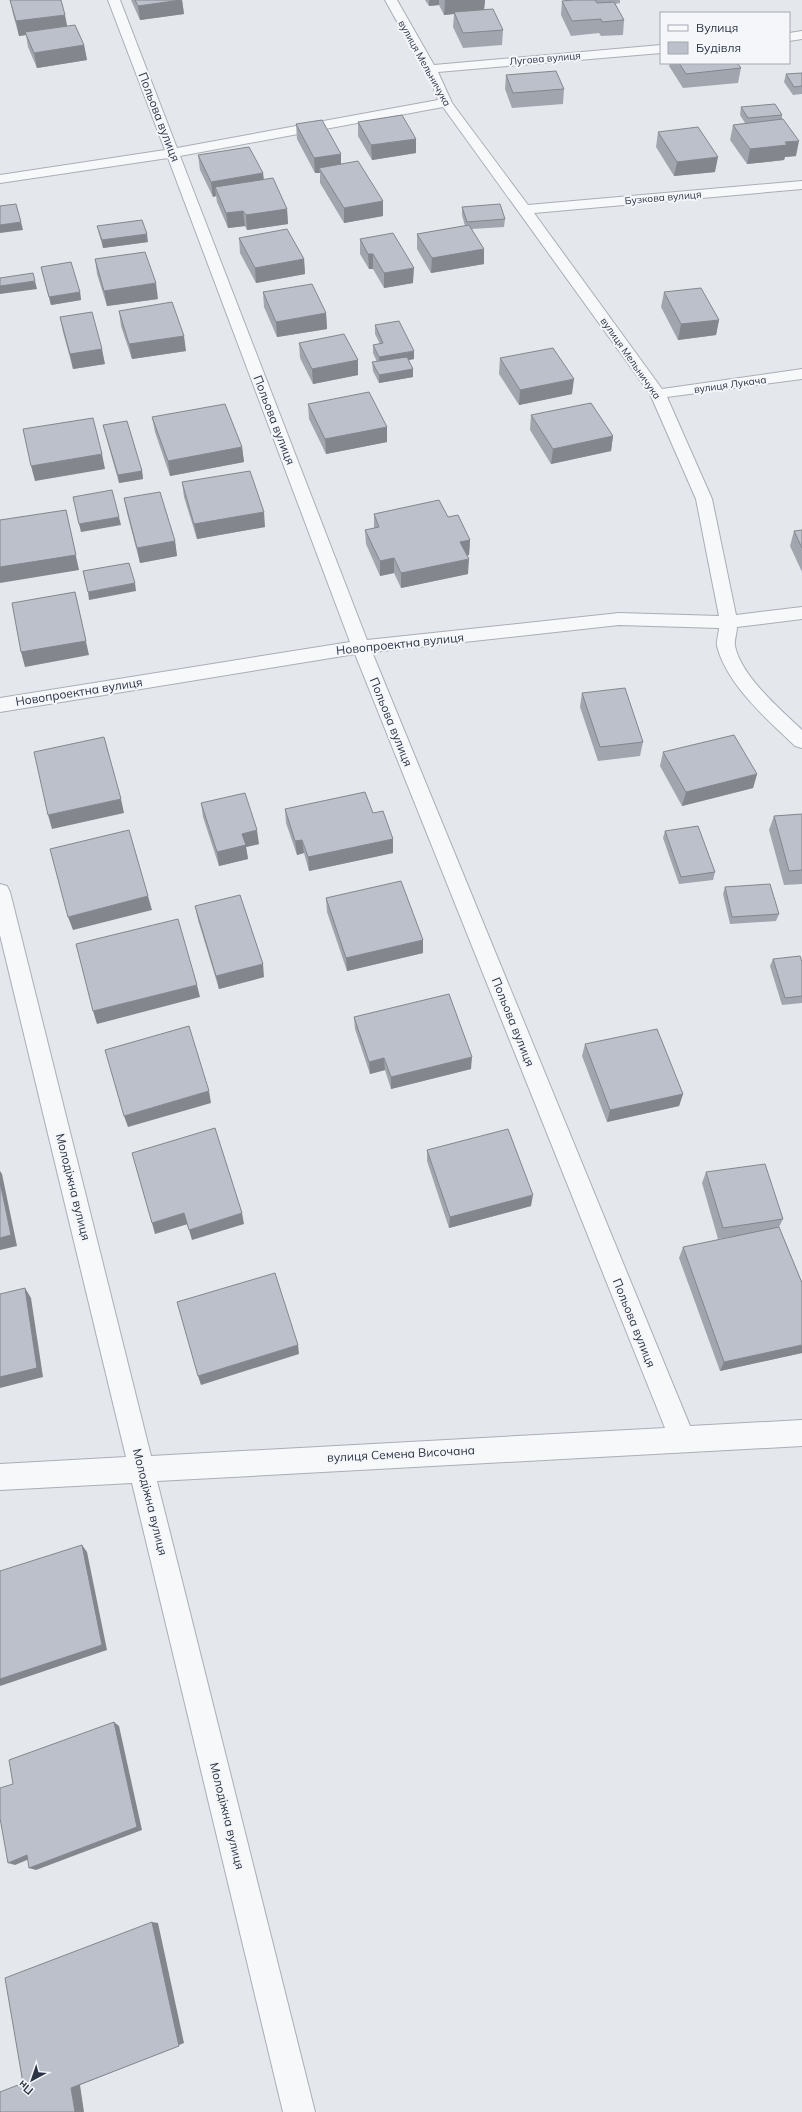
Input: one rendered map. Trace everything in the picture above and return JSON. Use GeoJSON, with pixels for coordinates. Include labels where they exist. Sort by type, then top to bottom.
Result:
{"type":"FeatureCollection","features":[{"type":"Feature","properties":{"kind":"street","name":"Польова вулиця"},"geometry":{"type":"LineString","coordinates":[[114,0],[361,647],[682,1439]]}},
{"type":"Feature","properties":{"kind":"street","name":"вулиця Мельничука"},"geometry":{"type":"LineString","coordinates":[[391,0],[428,69],[438,84],[446,103],[658,394],[704,499],[729,622],[726,645],[736,671],[770,711],[802,741]]}},
{"type":"Feature","properties":{"kind":"street"},"geometry":{"type":"LineString","coordinates":[[790,37],[802,35]]}},
{"type":"Feature","properties":{"kind":"street","name":"Лугова вулиця"},"geometry":{"type":"LineString","coordinates":[[428,69],[660,49]]}},
{"type":"Feature","properties":{"kind":"street"},"geometry":{"type":"LineString","coordinates":[[0,178],[173,153],[446,103]]}},
{"type":"Feature","properties":{"kind":"street","name":"Бузкова вулиця"},"geometry":{"type":"LineString","coordinates":[[524,210],[802,185]]}},
{"type":"Feature","properties":{"kind":"street","name":"вулиця Лукача"},"geometry":{"type":"LineString","coordinates":[[658,394],[802,374]]}},
{"type":"Feature","properties":{"kind":"street","name":"Новопроектна вулиця"},"geometry":{"type":"LineString","coordinates":[[0,705],[361,647],[521,632],[619,618],[729,622],[802,613]]}},
{"type":"Feature","properties":{"kind":"street","name":"Молодіжна вулиця"},"geometry":{"type":"LineString","coordinates":[[0,892],[299,2112]]}},
{"type":"Feature","properties":{"kind":"street","name":"вулиця Семена Височана"},"geometry":{"type":"LineString","coordinates":[[0,1478],[802,1433]]}},
{"type":"Feature","properties":{"kind":"building"},"geometry":{"type":"Polygon","coordinates":[[[10,0],[61,0],[65,15],[16,21],[10,0]]]}},
{"type":"Feature","properties":{"kind":"building"},"geometry":{"type":"Polygon","coordinates":[[[135,0],[181,0],[138,6],[135,0]]]}},
{"type":"Feature","properties":{"kind":"building"},"geometry":{"type":"Polygon","coordinates":[[[595,0],[597,3],[614,2],[624,20],[602,22],[601,19],[572,21],[562,1],[595,0]]]}},
{"type":"Feature","properties":{"kind":"building"},"geometry":{"type":"Polygon","coordinates":[[[493,9],[503,30],[463,33],[454,12],[493,9]]]}},
{"type":"Feature","properties":{"kind":"building"},"geometry":{"type":"Polygon","coordinates":[[[75,25],[84,45],[34,53],[25,32],[75,25]]]}},
{"type":"Feature","properties":{"kind":"building"},"geometry":{"type":"Polygon","coordinates":[[[680,64],[738,64],[741,68],[686,74],[680,64]]]}},
{"type":"Feature","properties":{"kind":"building"},"geometry":{"type":"Polygon","coordinates":[[[556,71],[564,89],[513,93],[506,75],[556,71]]]}},
{"type":"Feature","properties":{"kind":"building"},"geometry":{"type":"Polygon","coordinates":[[[802,73],[802,86],[794,87],[786,74],[802,73]]]}},
{"type":"Feature","properties":{"kind":"building"},"geometry":{"type":"Polygon","coordinates":[[[775,104],[782,115],[748,118],[741,107],[775,104]]]}},
{"type":"Feature","properties":{"kind":"building"},"geometry":{"type":"Polygon","coordinates":[[[402,115],[416,139],[371,145],[358,122],[402,115]]]}},
{"type":"Feature","properties":{"kind":"building"},"geometry":{"type":"Polygon","coordinates":[[[783,119],[799,141],[785,142],[787,145],[750,149],[733,125],[783,119]]]}},
{"type":"Feature","properties":{"kind":"building"},"geometry":{"type":"Polygon","coordinates":[[[322,120],[341,154],[314,158],[296,124],[322,120]]]}},
{"type":"Feature","properties":{"kind":"building"},"geometry":{"type":"Polygon","coordinates":[[[698,127],[718,157],[677,162],[658,132],[698,127]]]}},
{"type":"Feature","properties":{"kind":"building"},"geometry":{"type":"Polygon","coordinates":[[[249,147],[263,173],[211,182],[198,155],[249,147]]]}},
{"type":"Feature","properties":{"kind":"building"},"geometry":{"type":"Polygon","coordinates":[[[358,161],[383,201],[344,208],[319,168],[358,161]]]}},
{"type":"Feature","properties":{"kind":"building"},"geometry":{"type":"Polygon","coordinates":[[[273,178],[287,209],[246,215],[243,211],[226,213],[215,187],[273,178]]]}},
{"type":"Feature","properties":{"kind":"building"},"geometry":{"type":"Polygon","coordinates":[[[16,204],[21,222],[0,225],[0,206],[16,204]]]}},
{"type":"Feature","properties":{"kind":"building"},"geometry":{"type":"Polygon","coordinates":[[[500,204],[505,219],[467,222],[462,207],[500,204]]]}},
{"type":"Feature","properties":{"kind":"building"},"geometry":{"type":"Polygon","coordinates":[[[142,220],[147,234],[102,240],[97,226],[142,220]]]}},
{"type":"Feature","properties":{"kind":"building"},"geometry":{"type":"Polygon","coordinates":[[[469,225],[484,249],[432,258],[417,234],[469,225]]]}},
{"type":"Feature","properties":{"kind":"building"},"geometry":{"type":"Polygon","coordinates":[[[287,229],[304,259],[255,268],[239,238],[287,229]]]}},
{"type":"Feature","properties":{"kind":"building"},"geometry":{"type":"Polygon","coordinates":[[[393,233],[414,268],[384,273],[373,254],[368,254],[360,239],[393,233]]]}},
{"type":"Feature","properties":{"kind":"building"},"geometry":{"type":"Polygon","coordinates":[[[145,252],[156,283],[104,291],[95,259],[145,252]]]}},
{"type":"Feature","properties":{"kind":"building"},"geometry":{"type":"Polygon","coordinates":[[[71,262],[80,292],[49,297],[41,267],[71,262]]]}},
{"type":"Feature","properties":{"kind":"building"},"geometry":{"type":"Polygon","coordinates":[[[33,273],[35,281],[0,286],[0,278],[33,273]]]}},
{"type":"Feature","properties":{"kind":"building"},"geometry":{"type":"Polygon","coordinates":[[[312,284],[326,313],[276,322],[263,292],[312,284]]]}},
{"type":"Feature","properties":{"kind":"building"},"geometry":{"type":"Polygon","coordinates":[[[701,288],[719,320],[681,324],[664,292],[701,288]]]}},
{"type":"Feature","properties":{"kind":"building"},"geometry":{"type":"Polygon","coordinates":[[[172,302],[184,336],[129,344],[119,311],[172,302]]]}},
{"type":"Feature","properties":{"kind":"building"},"geometry":{"type":"Polygon","coordinates":[[[92,312],[102,349],[70,354],[60,317],[92,312]]]}},
{"type":"Feature","properties":{"kind":"building"},"geometry":{"type":"Polygon","coordinates":[[[399,321],[414,351],[379,357],[373,345],[383,343],[375,325],[399,321]]]}},
{"type":"Feature","properties":{"kind":"building"},"geometry":{"type":"Polygon","coordinates":[[[344,334],[358,360],[312,369],[299,343],[344,334]]]}},
{"type":"Feature","properties":{"kind":"building"},"geometry":{"type":"Polygon","coordinates":[[[553,348],[574,379],[520,390],[500,358],[553,348]]]}},
{"type":"Feature","properties":{"kind":"building"},"geometry":{"type":"Polygon","coordinates":[[[407,357],[413,369],[379,375],[372,362],[407,357]]]}},
{"type":"Feature","properties":{"kind":"building"},"geometry":{"type":"Polygon","coordinates":[[[369,392],[387,427],[325,439],[308,404],[369,392]]]}},
{"type":"Feature","properties":{"kind":"building"},"geometry":{"type":"Polygon","coordinates":[[[591,403],[613,436],[553,449],[531,415],[591,403]]]}},
{"type":"Feature","properties":{"kind":"building"},"geometry":{"type":"Polygon","coordinates":[[[225,404],[242,447],[168,461],[152,417],[225,404]]]}},
{"type":"Feature","properties":{"kind":"building"},"geometry":{"type":"Polygon","coordinates":[[[93,418],[102,454],[31,466],[23,429],[93,418]]]}},
{"type":"Feature","properties":{"kind":"building"},"geometry":{"type":"Polygon","coordinates":[[[127,421],[142,471],[118,475],[103,425],[127,421]]]}},
{"type":"Feature","properties":{"kind":"building"},"geometry":{"type":"Polygon","coordinates":[[[250,471],[264,512],[194,524],[182,482],[250,471]]]}},
{"type":"Feature","properties":{"kind":"building"},"geometry":{"type":"Polygon","coordinates":[[[112,490],[119,517],[79,524],[73,497],[112,490]]]}},
{"type":"Feature","properties":{"kind":"building"},"geometry":{"type":"Polygon","coordinates":[[[160,492],[175,541],[137,548],[124,498],[160,492]]]}},
{"type":"Feature","properties":{"kind":"building"},"geometry":{"type":"Polygon","coordinates":[[[439,500],[448,517],[458,515],[470,540],[460,542],[469,559],[401,573],[394,558],[380,561],[365,530],[379,527],[374,514],[439,500]]]}},
{"type":"Feature","properties":{"kind":"building"},"geometry":{"type":"Polygon","coordinates":[[[66,510],[76,555],[0,567],[0,520],[66,510]]]}},
{"type":"Feature","properties":{"kind":"building"},"geometry":{"type":"Polygon","coordinates":[[[802,530],[802,548],[794,531],[802,530]]]}},
{"type":"Feature","properties":{"kind":"building"},"geometry":{"type":"Polygon","coordinates":[[[129,563],[135,583],[88,592],[83,571],[129,563]]]}},
{"type":"Feature","properties":{"kind":"building"},"geometry":{"type":"Polygon","coordinates":[[[75,592],[86,641],[21,652],[12,603],[75,592]]]}},
{"type":"Feature","properties":{"kind":"building"},"geometry":{"type":"Polygon","coordinates":[[[625,688],[643,742],[600,747],[582,693],[625,688]]]}},
{"type":"Feature","properties":{"kind":"building"},"geometry":{"type":"Polygon","coordinates":[[[734,735],[757,774],[686,792],[663,752],[734,735]]]}},
{"type":"Feature","properties":{"kind":"building"},"geometry":{"type":"Polygon","coordinates":[[[104,737],[121,799],[48,815],[34,752],[104,737]]]}},
{"type":"Feature","properties":{"kind":"building"},"geometry":{"type":"Polygon","coordinates":[[[365,792],[373,813],[383,811],[393,839],[308,857],[302,840],[295,841],[285,809],[365,792]]]}},
{"type":"Feature","properties":{"kind":"building"},"geometry":{"type":"Polygon","coordinates":[[[245,793],[257,830],[242,834],[246,845],[217,852],[201,803],[245,793]]]}},
{"type":"Feature","properties":{"kind":"building"},"geometry":{"type":"Polygon","coordinates":[[[802,814],[802,870],[789,871],[774,816],[802,814]]]}},
{"type":"Feature","properties":{"kind":"building"},"geometry":{"type":"Polygon","coordinates":[[[698,826],[715,872],[681,877],[665,831],[698,826]]]}},
{"type":"Feature","properties":{"kind":"building"},"geometry":{"type":"Polygon","coordinates":[[[129,830],[148,896],[68,917],[50,849],[129,830]]]}},
{"type":"Feature","properties":{"kind":"building"},"geometry":{"type":"Polygon","coordinates":[[[401,881],[423,940],[346,958],[326,898],[401,881]]]}},
{"type":"Feature","properties":{"kind":"building"},"geometry":{"type":"Polygon","coordinates":[[[770,884],[779,914],[732,917],[725,887],[770,884]]]}},
{"type":"Feature","properties":{"kind":"building"},"geometry":{"type":"Polygon","coordinates":[[[240,895],[263,964],[216,976],[195,906],[240,895]]]}},
{"type":"Feature","properties":{"kind":"building"},"geometry":{"type":"Polygon","coordinates":[[[178,919],[197,985],[93,1011],[76,944],[178,919]]]}},
{"type":"Feature","properties":{"kind":"building"},"geometry":{"type":"Polygon","coordinates":[[[800,956],[802,962],[802,996],[785,998],[773,959],[800,956]]]}},
{"type":"Feature","properties":{"kind":"building"},"geometry":{"type":"Polygon","coordinates":[[[449,994],[472,1057],[391,1077],[384,1058],[369,1062],[354,1017],[449,994]]]}},
{"type":"Feature","properties":{"kind":"building"},"geometry":{"type":"Polygon","coordinates":[[[189,1026],[209,1091],[124,1116],[105,1050],[189,1026]]]}},
{"type":"Feature","properties":{"kind":"building"},"geometry":{"type":"Polygon","coordinates":[[[657,1029],[683,1094],[610,1110],[585,1044],[657,1029]]]}},
{"type":"Feature","properties":{"kind":"building"},"geometry":{"type":"Polygon","coordinates":[[[215,1128],[242,1213],[189,1230],[184,1213],[152,1223],[132,1153],[215,1128]]]}},
{"type":"Feature","properties":{"kind":"building"},"geometry":{"type":"Polygon","coordinates":[[[508,1129],[533,1195],[450,1217],[427,1150],[508,1129]]]}},
{"type":"Feature","properties":{"kind":"building"},"geometry":{"type":"Polygon","coordinates":[[[765,1164],[783,1219],[723,1228],[706,1172],[765,1164]]]}},
{"type":"Feature","properties":{"kind":"building"},"geometry":{"type":"Polygon","coordinates":[[[0,1182],[11,1235],[0,1238],[0,1182]]]}},
{"type":"Feature","properties":{"kind":"building"},"geometry":{"type":"Polygon","coordinates":[[[779,1227],[802,1283],[802,1345],[724,1362],[683,1247],[779,1227]]]}},
{"type":"Feature","properties":{"kind":"building"},"geometry":{"type":"Polygon","coordinates":[[[275,1273],[298,1345],[198,1376],[177,1302],[275,1273]]]}},
{"type":"Feature","properties":{"kind":"building"},"geometry":{"type":"Polygon","coordinates":[[[25,1288],[37,1368],[0,1377],[0,1294],[25,1288]]]}},
{"type":"Feature","properties":{"kind":"building"},"geometry":{"type":"Polygon","coordinates":[[[82,1545],[102,1645],[0,1679],[0,1571],[82,1545]]]}},
{"type":"Feature","properties":{"kind":"building"},"geometry":{"type":"Polygon","coordinates":[[[114,1722],[137,1827],[29,1868],[27,1855],[8,1863],[0,1818],[0,1788],[13,1784],[9,1760],[114,1722]]]}},
{"type":"Feature","properties":{"kind":"building"},"geometry":{"type":"Polygon","coordinates":[[[152,1922],[179,2046],[71,2088],[75,2112],[0,2112],[0,2092],[23,2083],[5,1978],[152,1922]]]}}]}
